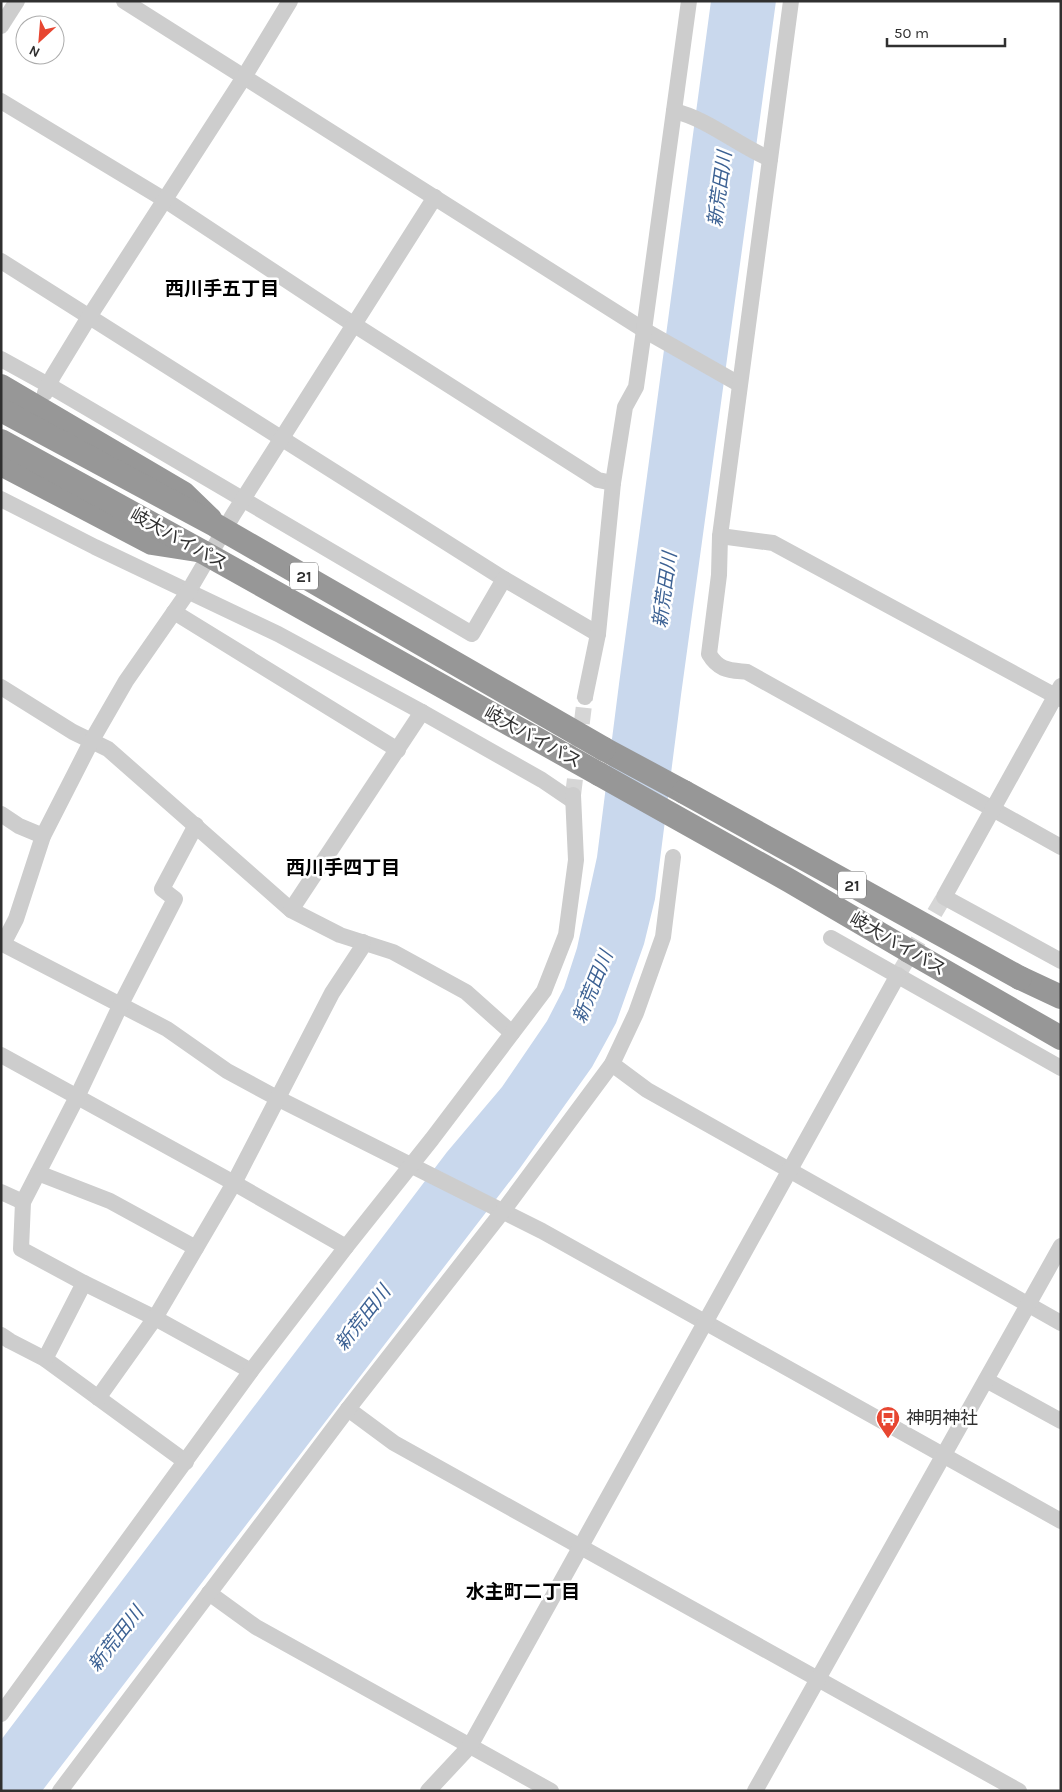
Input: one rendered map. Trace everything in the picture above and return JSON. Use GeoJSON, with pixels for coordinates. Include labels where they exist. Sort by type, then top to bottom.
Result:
{"type":"FeatureCollection","features":[{"type":"Feature","properties":{"kind":"highway","name":"21"},"geometry":{"type":"LineString","coordinates":[[1,386],[183,493],[215,525]]}},
{"type":"Feature","properties":{"kind":"highway","name":"岐大バイパス"},"geometry":{"type":"LineString","coordinates":[[1,410],[215,525],[604,748],[1020,978],[1061,997]]}},
{"type":"Feature","properties":{"kind":"highway","name":"岐大バイパス"},"geometry":{"type":"LineString","coordinates":[[1,441],[682,820],[1061,1038]]}},
{"type":"Feature","properties":{"kind":"highway","name":"21"},"geometry":{"type":"LineString","coordinates":[[1,464],[152,543],[201,551]]}},
{"type":"Feature","properties":{"kind":"street"},"geometry":{"type":"LineString","coordinates":[[2,25],[17,1]]}},
{"type":"Feature","properties":{"kind":"street"},"geometry":{"type":"LineString","coordinates":[[124,1],[648,332],[733,381]]}},
{"type":"Feature","properties":{"kind":"street"},"geometry":{"type":"LineString","coordinates":[[42,401],[53,376],[89,317],[166,200],[290,1]]}},
{"type":"Feature","properties":{"kind":"street"},"geometry":{"type":"LineString","coordinates":[[585,697],[598,634],[613,483],[625,407],[636,387],[648,332],[681,113],[689,1]]}},
{"type":"Feature","properties":{"kind":"street"},"geometry":{"type":"LineString","coordinates":[[791,1],[763,156],[733,381],[720,536],[719,575],[709,654],[715,664],[726,670],[748,672],[1061,848]]}},
{"type":"Feature","properties":{"kind":"street"},"geometry":{"type":"LineString","coordinates":[[1,101],[166,200],[353,324],[598,480],[613,483]]}},
{"type":"Feature","properties":{"kind":"street"},"geometry":{"type":"LineString","coordinates":[[681,113],[763,156]]}},
{"type":"Feature","properties":{"kind":"street"},"geometry":{"type":"LineString","coordinates":[[436,197],[353,324],[188,592],[126,680],[92,740],[43,836],[16,919],[2,943],[167,1028],[227,1071],[277,1098],[499,1209],[1061,1521]]}},
{"type":"Feature","properties":{"kind":"street"},"geometry":{"type":"LineString","coordinates":[[1,262],[504,579],[598,634]]}},
{"type":"Feature","properties":{"kind":"street"},"geometry":{"type":"LineString","coordinates":[[1,360],[50,386],[472,634],[504,579]]}},
{"type":"Feature","properties":{"kind":"street"},"geometry":{"type":"LineString","coordinates":[[1,499],[188,592],[278,634],[422,712],[573,798],[576,860],[566,935],[544,991],[512,1033],[417,1169],[346,1247],[251,1371],[1,1714]]}},
{"type":"Feature","properties":{"kind":"street"},"geometry":{"type":"LineString","coordinates":[[720,536],[773,543],[1059,694],[992,809],[944,897],[1061,961]]}},
{"type":"Feature","properties":{"kind":"street"},"geometry":{"type":"LineString","coordinates":[[174,612],[398,750]]}},
{"type":"Feature","properties":{"kind":"street"},"geometry":{"type":"LineString","coordinates":[[1,686],[74,732],[108,749],[290,910],[340,935],[392,952],[466,992],[512,1033]]}},
{"type":"Feature","properties":{"kind":"street"},"geometry":{"type":"LineString","coordinates":[[290,910],[422,712]]}},
{"type":"Feature","properties":{"kind":"street"},"geometry":{"type":"LineString","coordinates":[[1,814],[19,826],[43,836]]}},
{"type":"Feature","properties":{"kind":"street"},"geometry":{"type":"LineString","coordinates":[[196,825],[162,889],[175,899],[23,1202],[21,1248],[84,1283],[156,1318],[251,1371]]}},
{"type":"Feature","properties":{"kind":"street"},"geometry":{"type":"LineString","coordinates":[[60,1791],[499,1209],[612,1064],[636,1013],[662,937],[673,857]]}},
{"type":"Feature","properties":{"kind":"street"},"geometry":{"type":"LineString","coordinates":[[831,938],[1061,1068]]}},
{"type":"Feature","properties":{"kind":"street"},"geometry":{"type":"LineString","coordinates":[[98,1398],[156,1318],[234,1183],[332,993],[361,949],[363,942]]}},
{"type":"Feature","properties":{"kind":"street"},"geometry":{"type":"LineString","coordinates":[[428,1791],[470,1746],[898,976]]}},
{"type":"Feature","properties":{"kind":"street"},"geometry":{"type":"LineString","coordinates":[[1,1055],[346,1247]]}},
{"type":"Feature","properties":{"kind":"street"},"geometry":{"type":"LineString","coordinates":[[612,1064],[647,1090],[1061,1323]]}},
{"type":"Feature","properties":{"kind":"street"},"geometry":{"type":"LineString","coordinates":[[38,1173],[110,1200],[196,1248]]}},
{"type":"Feature","properties":{"kind":"street"},"geometry":{"type":"LineString","coordinates":[[1,1192],[23,1202]]}},
{"type":"Feature","properties":{"kind":"street"},"geometry":{"type":"LineString","coordinates":[[755,1791],[1061,1246]]}},
{"type":"Feature","properties":{"kind":"street"},"geometry":{"type":"LineString","coordinates":[[45,1359],[84,1283]]}},
{"type":"Feature","properties":{"kind":"street"},"geometry":{"type":"LineString","coordinates":[[1,1334],[10,1341],[45,1359],[186,1462]]}},
{"type":"Feature","properties":{"kind":"street"},"geometry":{"type":"LineString","coordinates":[[986,1380],[1061,1421]]}},
{"type":"Feature","properties":{"kind":"street"},"geometry":{"type":"LineString","coordinates":[[348,1409],[394,1443],[1019,1791]]}},
{"type":"Feature","properties":{"kind":"street"},"geometry":{"type":"LineString","coordinates":[[209,1593],[256,1627],[551,1791]]}},
{"type":"Feature","properties":{"kind":"water","name":"新荒田川"},"geometry":{"type":"Polygon","coordinates":[[[711,1],[776,1],[655,899],[644,944],[616,1023],[592,1067],[520,1168],[42,1791],[1,1791],[1,1740],[447,1152],[502,1087],[547,1021],[564,988],[577,948],[597,857],[711,1]]]}},
{"type":"Feature","properties":{"kind":"tunnel"},"geometry":{"type":"LineString","coordinates":[[573,795],[585,697]]}},
{"type":"Feature","properties":{"kind":"tunnel"},"geometry":{"type":"LineString","coordinates":[[898,975],[944,897]]}},
{"type":"Feature","properties":{"kind":"place","name":"神明神社"},"geometry":{"type":"Point","coordinates":[888,1439]}},
{"type":"Feature","properties":{"kind":"district","name":"西川手五丁目"},"geometry":{"type":"Point","coordinates":[222,289]}},
{"type":"Feature","properties":{"kind":"district","name":"西川手四丁目"},"geometry":{"type":"Point","coordinates":[343,868]}},
{"type":"Feature","properties":{"kind":"district","name":"水主町二丁目"},"geometry":{"type":"Point","coordinates":[523,1592]}}]}
